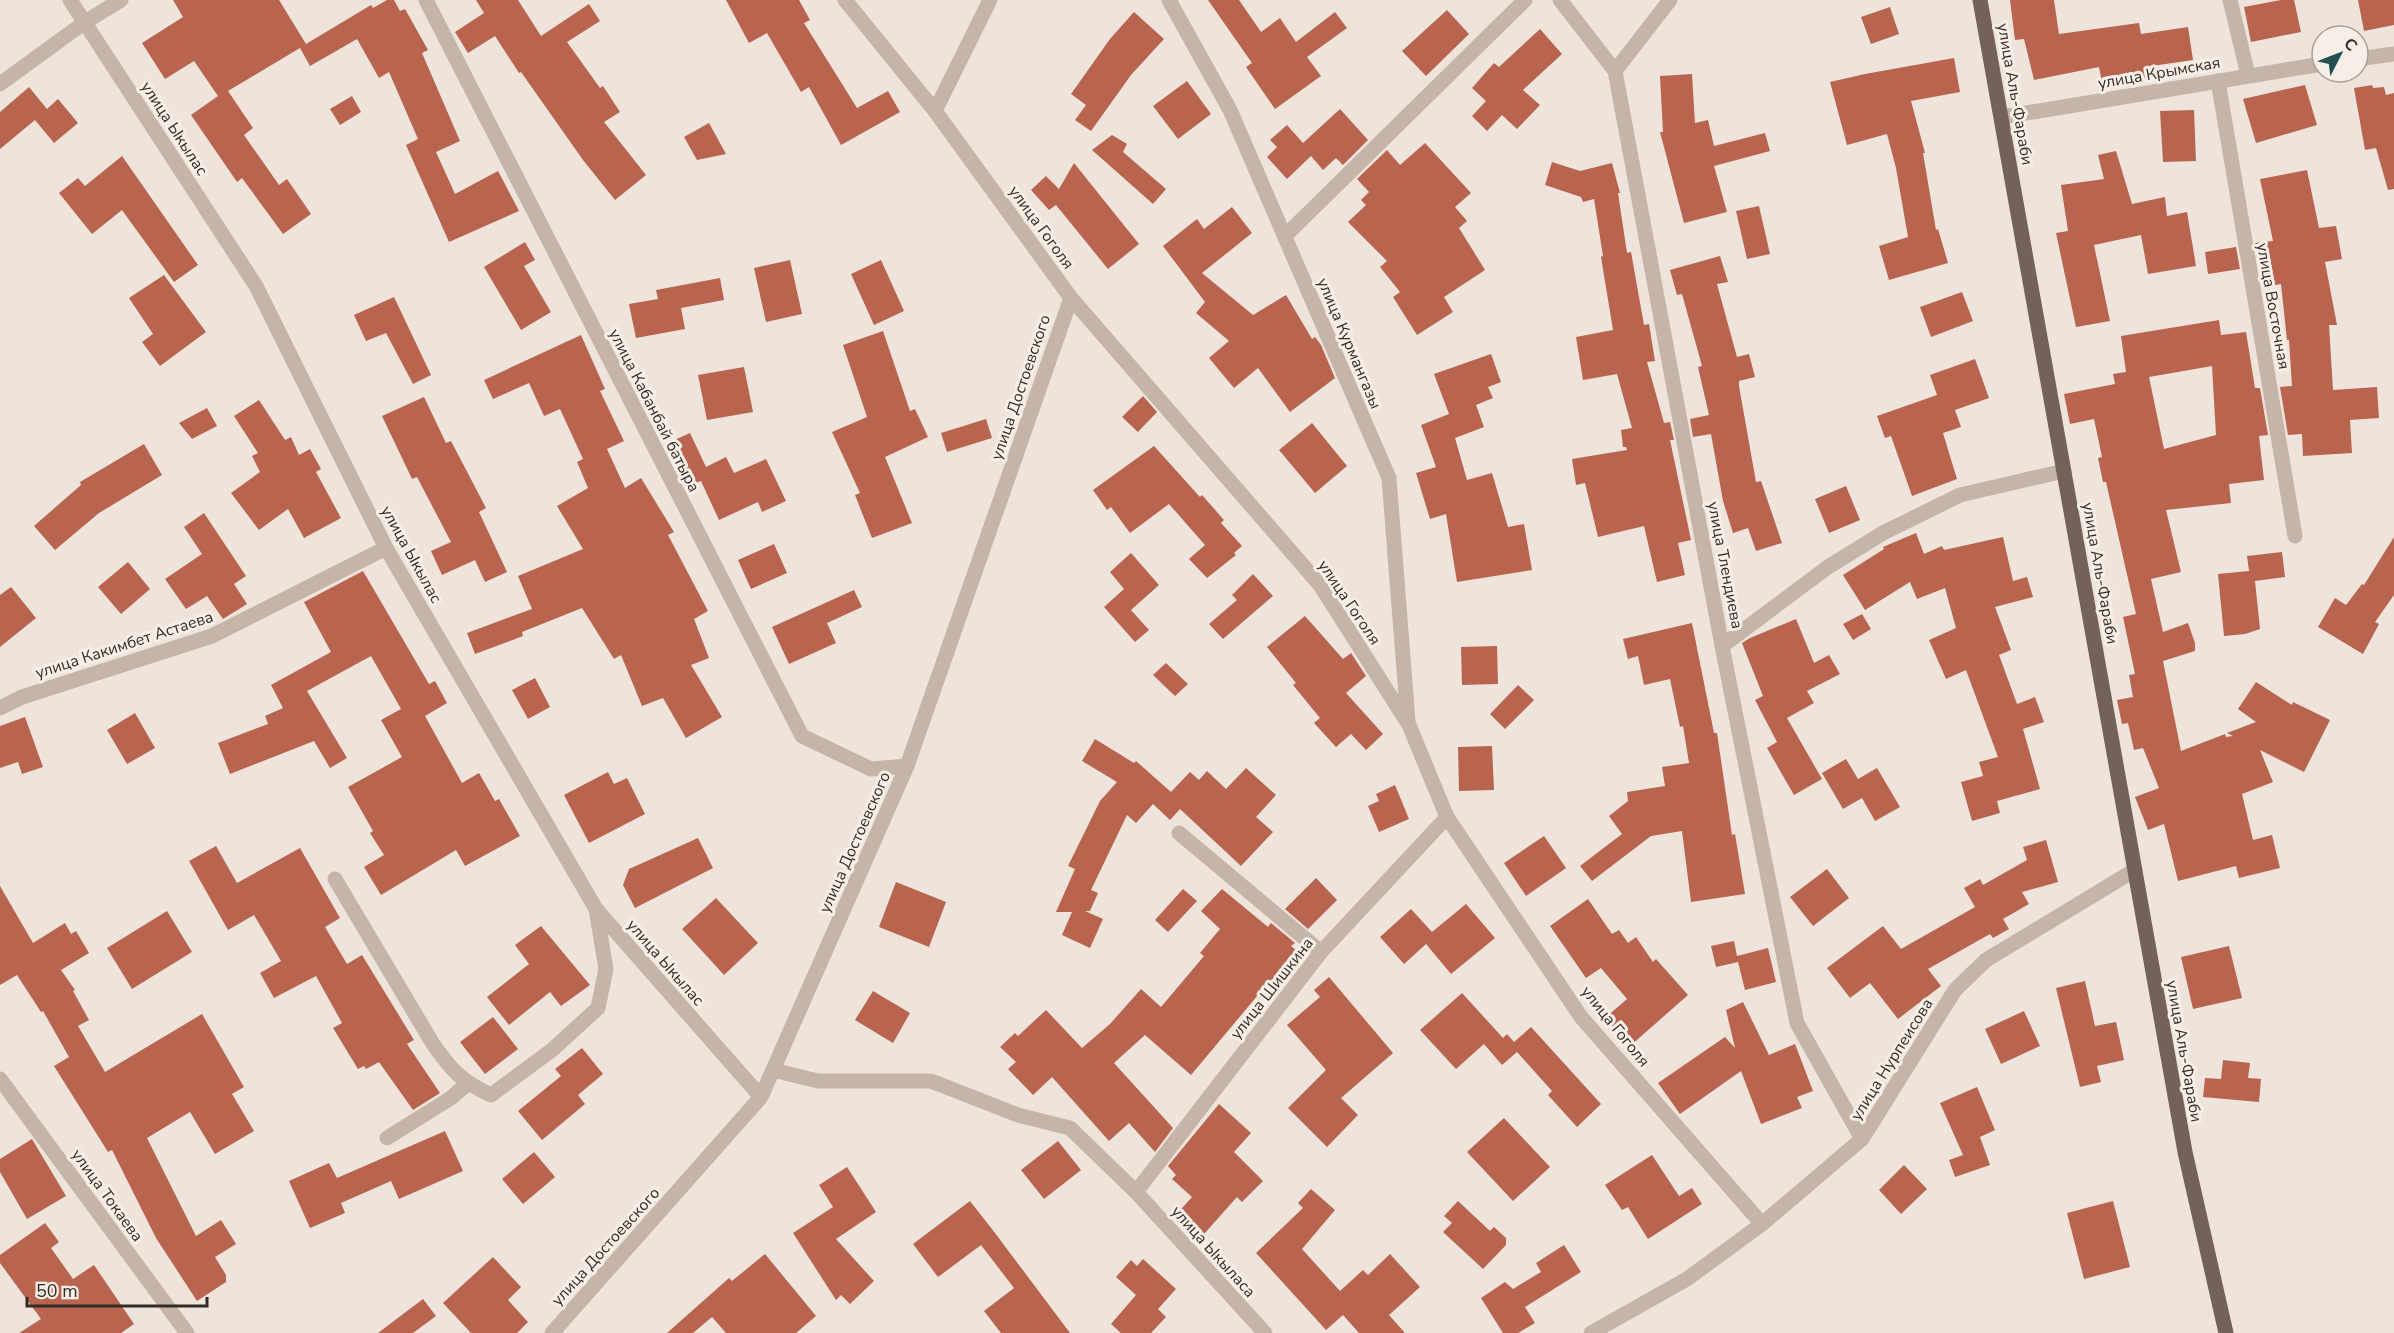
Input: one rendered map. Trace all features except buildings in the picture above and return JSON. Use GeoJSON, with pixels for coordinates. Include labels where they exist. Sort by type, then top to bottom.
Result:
{"type":"FeatureCollection","features":[{"type":"Feature","properties":{"kind":"main road","name":"улица Аль-Фараби"},"geometry":{"type":"LineString","coordinates":[[1980,0],[2185,1152],[2226,1333]]}},
{"type":"Feature","properties":{"kind":"street","name":"улица Ыкылас"},"geometry":{"type":"LineString","coordinates":[[70,0],[256,286],[386,548],[596,909],[761,1097]]}},
{"type":"Feature","properties":{"kind":"street"},"geometry":{"type":"LineString","coordinates":[[0,84],[85,22],[121,0]]}},
{"type":"Feature","properties":{"kind":"street","name":"улица Кабанбай батыра"},"geometry":{"type":"LineString","coordinates":[[426,0],[802,736],[871,769],[907,766]]}},
{"type":"Feature","properties":{"kind":"street","name":"улица Гоголя"},"geometry":{"type":"LineString","coordinates":[[845,0],[935,111],[1071,298],[1320,585],[1409,725],[1447,817],[1581,1017],[1762,1224]]}},
{"type":"Feature","properties":{"kind":"street"},"geometry":{"type":"LineString","coordinates":[[935,111],[990,0]]}},
{"type":"Feature","properties":{"kind":"street","name":"улица Курмангазы"},"geometry":{"type":"LineString","coordinates":[[1169,0],[1230,110],[1389,478],[1409,725]]}},
{"type":"Feature","properties":{"kind":"street"},"geometry":{"type":"LineString","coordinates":[[1284,236],[1525,0]]}},
{"type":"Feature","properties":{"kind":"street","name":"улица Тлендиева"},"geometry":{"type":"LineString","coordinates":[[1560,0],[1615,71],[1722,646],[1797,1023],[1862,1139]]}},
{"type":"Feature","properties":{"kind":"street"},"geometry":{"type":"LineString","coordinates":[[1615,71],[1670,0]]}},
{"type":"Feature","properties":{"kind":"street"},"geometry":{"type":"LineString","coordinates":[[2230,0],[2248,75]]}},
{"type":"Feature","properties":{"kind":"street"},"geometry":{"type":"LineString","coordinates":[[2370,57],[2394,54]]}},
{"type":"Feature","properties":{"kind":"street","name":"улица Крымская"},"geometry":{"type":"LineString","coordinates":[[2002,117],[2310,66]]}},
{"type":"Feature","properties":{"kind":"street","name":"улица Восточная"},"geometry":{"type":"LineString","coordinates":[[2218,81],[2295,536]]}},
{"type":"Feature","properties":{"kind":"street","name":"улица Достоевского"},"geometry":{"type":"LineString","coordinates":[[552,1333],[761,1097],[907,766],[1071,298]]}},
{"type":"Feature","properties":{"kind":"street"},"geometry":{"type":"LineString","coordinates":[[1722,646],[1828,567],[1882,533],[1960,495],[2064,471]]}},
{"type":"Feature","properties":{"kind":"street","name":"улица Какимбет Астаева"},"geometry":{"type":"LineString","coordinates":[[0,708],[22,697],[212,636],[386,548]]}},
{"type":"Feature","properties":{"kind":"street","name":"улица Шишкина"},"geometry":{"type":"LineString","coordinates":[[1136,1192],[1321,952],[1447,817]]}},
{"type":"Feature","properties":{"kind":"street"},"geometry":{"type":"LineString","coordinates":[[1179,833],[1321,952]]}},
{"type":"Feature","properties":{"kind":"street","name":"улица Нурпеисова"},"geometry":{"type":"LineString","coordinates":[[1591,1333],[1688,1279],[1762,1224],[1862,1139],[1955,990],[1986,960],[2135,870]]}},
{"type":"Feature","properties":{"kind":"street"},"geometry":{"type":"LineString","coordinates":[[335,879],[433,1044],[450,1068],[467,1083],[491,1095],[552,1050],[598,1008],[606,969],[596,909]]}},
{"type":"Feature","properties":{"kind":"street"},"geometry":{"type":"LineString","coordinates":[[773,1070],[818,1081],[931,1081],[1018,1115],[1070,1128],[1136,1192]]}},
{"type":"Feature","properties":{"kind":"street","name":"улица Токаева"},"geometry":{"type":"LineString","coordinates":[[0,1079],[187,1333]]}},
{"type":"Feature","properties":{"kind":"street"},"geometry":{"type":"LineString","coordinates":[[387,1138],[451,1098],[467,1083]]}},
{"type":"Feature","properties":{"kind":"street","name":"улица Ыкыласа"},"geometry":{"type":"LineString","coordinates":[[1136,1192],[1264,1333]]}}]}
